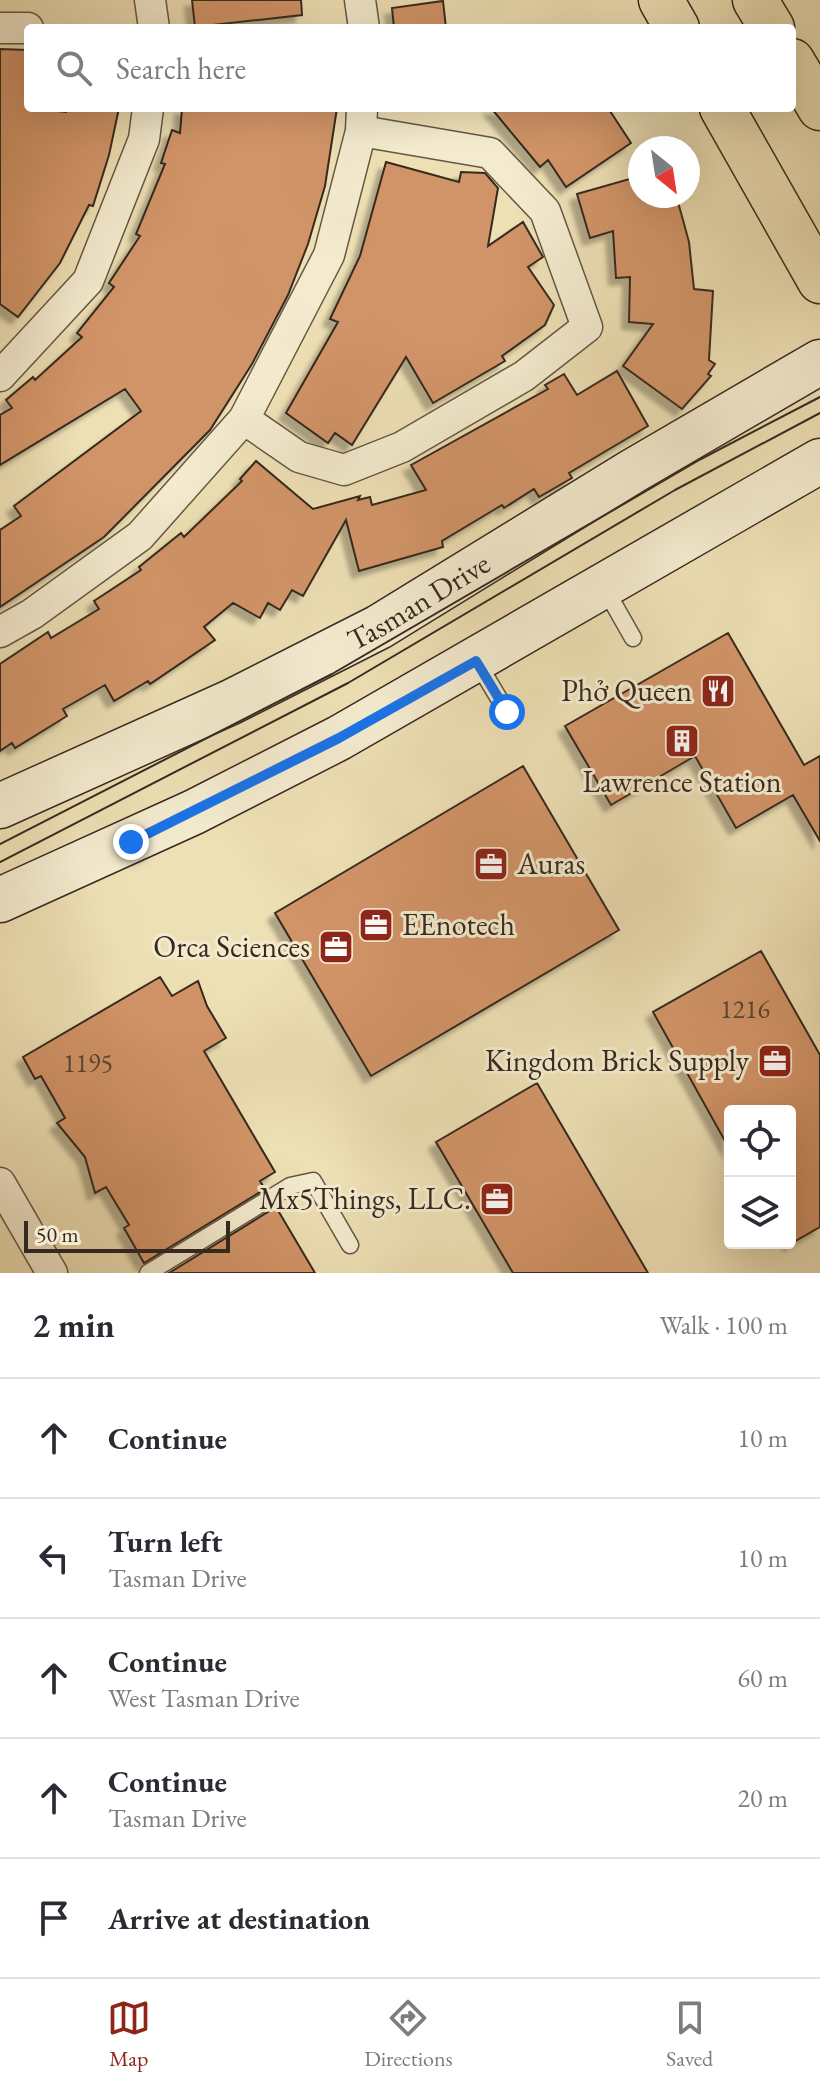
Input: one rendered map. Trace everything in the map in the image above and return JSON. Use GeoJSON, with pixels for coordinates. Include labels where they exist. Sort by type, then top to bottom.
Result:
{"type":"FeatureCollection","features":[{"type":"Feature","properties":{"kind":"highway"},"geometry":{"type":"LineString","coordinates":[[661,0],[675,24]]}},
{"type":"Feature","properties":{"kind":"highway"},"geometry":{"type":"LineString","coordinates":[[755,0],[770,24]]}},
{"type":"Feature","properties":{"kind":"highway"},"geometry":{"type":"LineString","coordinates":[[796,68],[820,108]]}},
{"type":"Feature","properties":{"kind":"highway"},"geometry":{"type":"LineString","coordinates":[[724,112],[820,281]]}},
{"type":"Feature","properties":{"kind":"main road","name":"Tasman Drive"},"geometry":{"type":"LineString","coordinates":[[0,806],[231,702],[379,627],[633,471],[820,362]]}},
{"type":"Feature","properties":{"kind":"main road"},"geometry":{"type":"LineString","coordinates":[[0,900],[194,812],[430,688],[820,461]]}},
{"type":"Feature","properties":{"kind":"street"},"geometry":{"type":"LineString","coordinates":[[150,0],[153,24]]}},
{"type":"Feature","properties":{"kind":"street"},"geometry":{"type":"LineString","coordinates":[[0,28],[24,28]]}},
{"type":"Feature","properties":{"kind":"street"},"geometry":{"type":"LineString","coordinates":[[0,376],[88,281],[144,139],[147,112]]}},
{"type":"Feature","properties":{"kind":"street"},"geometry":{"type":"LineString","coordinates":[[0,632],[32,614],[140,536],[244,419],[329,255],[362,120],[490,153],[545,211],[587,327],[524,376],[402,447],[344,470],[299,457],[244,419]]}},
{"type":"Feature","properties":{"kind":"street"},"geometry":{"type":"LineString","coordinates":[[0,1183],[52,1273]]}},
{"type":"Feature","properties":{"kind":"lane"},"geometry":{"type":"LineString","coordinates":[[603,585],[633,638]]}},
{"type":"Feature","properties":{"kind":"lane"},"geometry":{"type":"LineString","coordinates":[[476,661],[507,712]]}},
{"type":"Feature","properties":{"kind":"lane"},"geometry":{"type":"LineString","coordinates":[[148,1273],[290,1186],[313,1181],[350,1245]]}},
{"type":"Feature","properties":{"kind":"building"},"geometry":{"type":"Polygon","coordinates":[[[192,0],[301,0],[302,15],[195,24],[192,0]]]}},
{"type":"Feature","properties":{"kind":"building"},"geometry":{"type":"Polygon","coordinates":[[[443,1],[446,24],[394,24],[392,8],[443,1]]]}},
{"type":"Feature","properties":{"kind":"building"},"geometry":{"type":"Polygon","coordinates":[[[0,49],[24,50],[24,112],[118,112],[93,206],[89,205],[60,263],[18,317],[0,304],[0,49]]]}},
{"type":"Feature","properties":{"kind":"building"},"geometry":{"type":"Polygon","coordinates":[[[182,112],[336,112],[325,186],[308,244],[288,295],[252,364],[210,430],[104,537],[0,607],[0,530],[21,516],[14,506],[141,411],[125,389],[0,465],[0,415],[12,408],[6,400],[33,377],[35,380],[82,337],[77,333],[114,287],[109,283],[140,236],[136,234],[165,164],[161,163],[172,130],[180,133],[182,112]]]}},
{"type":"Feature","properties":{"kind":"building"},"geometry":{"type":"Polygon","coordinates":[[[494,112],[611,112],[628,138],[628,145],[566,187],[548,160],[540,167],[494,112]]]}},
{"type":"Feature","properties":{"kind":"building"},"geometry":{"type":"Polygon","coordinates":[[[386,162],[459,182],[461,172],[485,173],[498,188],[488,246],[523,222],[543,257],[528,267],[554,305],[545,325],[502,356],[505,361],[433,403],[406,357],[352,445],[335,433],[328,443],[286,413],[338,322],[330,319],[360,256],[386,162]]]}},
{"type":"Feature","properties":{"kind":"building"},"geometry":{"type":"Polygon","coordinates":[[[628,179],[628,208],[680,208],[689,242],[694,289],[713,291],[709,360],[715,364],[708,374],[711,376],[682,409],[623,366],[653,324],[629,322],[630,277],[616,278],[613,231],[590,238],[577,194],[628,179]]]}},
{"type":"Feature","properties":{"kind":"building"},"geometry":{"type":"Polygon","coordinates":[[[617,371],[648,426],[569,473],[572,478],[539,497],[534,489],[504,508],[502,505],[442,541],[443,547],[359,571],[346,520],[303,596],[292,590],[280,610],[268,603],[260,618],[233,603],[204,627],[215,640],[150,684],[148,681],[114,701],[105,685],[63,709],[67,716],[15,748],[12,743],[0,751],[0,664],[48,632],[51,638],[99,609],[94,601],[141,570],[139,567],[181,533],[184,537],[242,481],[240,479],[256,461],[313,509],[360,496],[358,500],[370,497],[372,505],[426,490],[411,465],[548,389],[545,385],[564,374],[577,395],[617,371]]]}},
{"type":"Feature","properties":{"kind":"building","name":"Lawrence Station"},"geometry":{"type":"Polygon","coordinates":[[[728,633],[804,765],[820,756],[820,841],[793,795],[736,828],[695,756],[611,805],[565,726],[728,633]]]}},
{"type":"Feature","properties":{"kind":"building"},"geometry":{"type":"Polygon","coordinates":[[[523,766],[619,930],[371,1076],[275,913],[523,766]]]}},
{"type":"Feature","properties":{"kind":"building"},"geometry":{"type":"Polygon","coordinates":[[[761,951],[820,1055],[820,1227],[796,1241],[796,1105],[724,1105],[724,1139],[653,1012],[761,951]]]}},
{"type":"Feature","properties":{"kind":"building"},"geometry":{"type":"Polygon","coordinates":[[[160,977],[172,996],[198,981],[207,1006],[226,1038],[204,1051],[275,1172],[260,1181],[265,1189],[144,1263],[124,1228],[129,1225],[106,1187],[95,1193],[85,1157],[57,1123],[65,1118],[41,1076],[35,1079],[23,1057],[160,977]]]}},
{"type":"Feature","properties":{"kind":"building"},"geometry":{"type":"Polygon","coordinates":[[[537,1083],[648,1273],[513,1273],[436,1142],[537,1083]]]}},
{"type":"Feature","properties":{"kind":"building"},"geometry":{"type":"Polygon","coordinates":[[[276,1207],[315,1273],[169,1273],[276,1207]]]}},
{"type":"Feature","properties":{"kind":"tram line"},"geometry":{"type":"LineString","coordinates":[[0,844],[332,674],[701,459],[820,397]]}},
{"type":"Feature","properties":{"kind":"tram line"},"geometry":{"type":"LineString","coordinates":[[0,862],[348,683],[675,490],[820,413]]}},
{"type":"Feature","properties":{"kind":"place","name":"Phở Queen"},"geometry":{"type":"Point","coordinates":[718,691]}},
{"type":"Feature","properties":{"kind":"place","name":"Lawrence Station"},"geometry":{"type":"Point","coordinates":[682,741]}},
{"type":"Feature","properties":{"kind":"place","name":"Auras"},"geometry":{"type":"Point","coordinates":[491,864]}},
{"type":"Feature","properties":{"kind":"place","name":"EEnotech"},"geometry":{"type":"Point","coordinates":[376,925]}},
{"type":"Feature","properties":{"kind":"place","name":"Orca Sciences"},"geometry":{"type":"Point","coordinates":[336,947]}},
{"type":"Feature","properties":{"kind":"place","name":"Kingdom Brick Supply"},"geometry":{"type":"Point","coordinates":[775,1061]}},
{"type":"Feature","properties":{"kind":"place","name":"Mx5Things, LLC."},"geometry":{"type":"Point","coordinates":[497,1199]}},
{"type":"Feature","properties":{"kind":"route"},"geometry":{"type":"LineString","coordinates":[[131,842],[339,738],[476,661],[507,712]]}}]}
